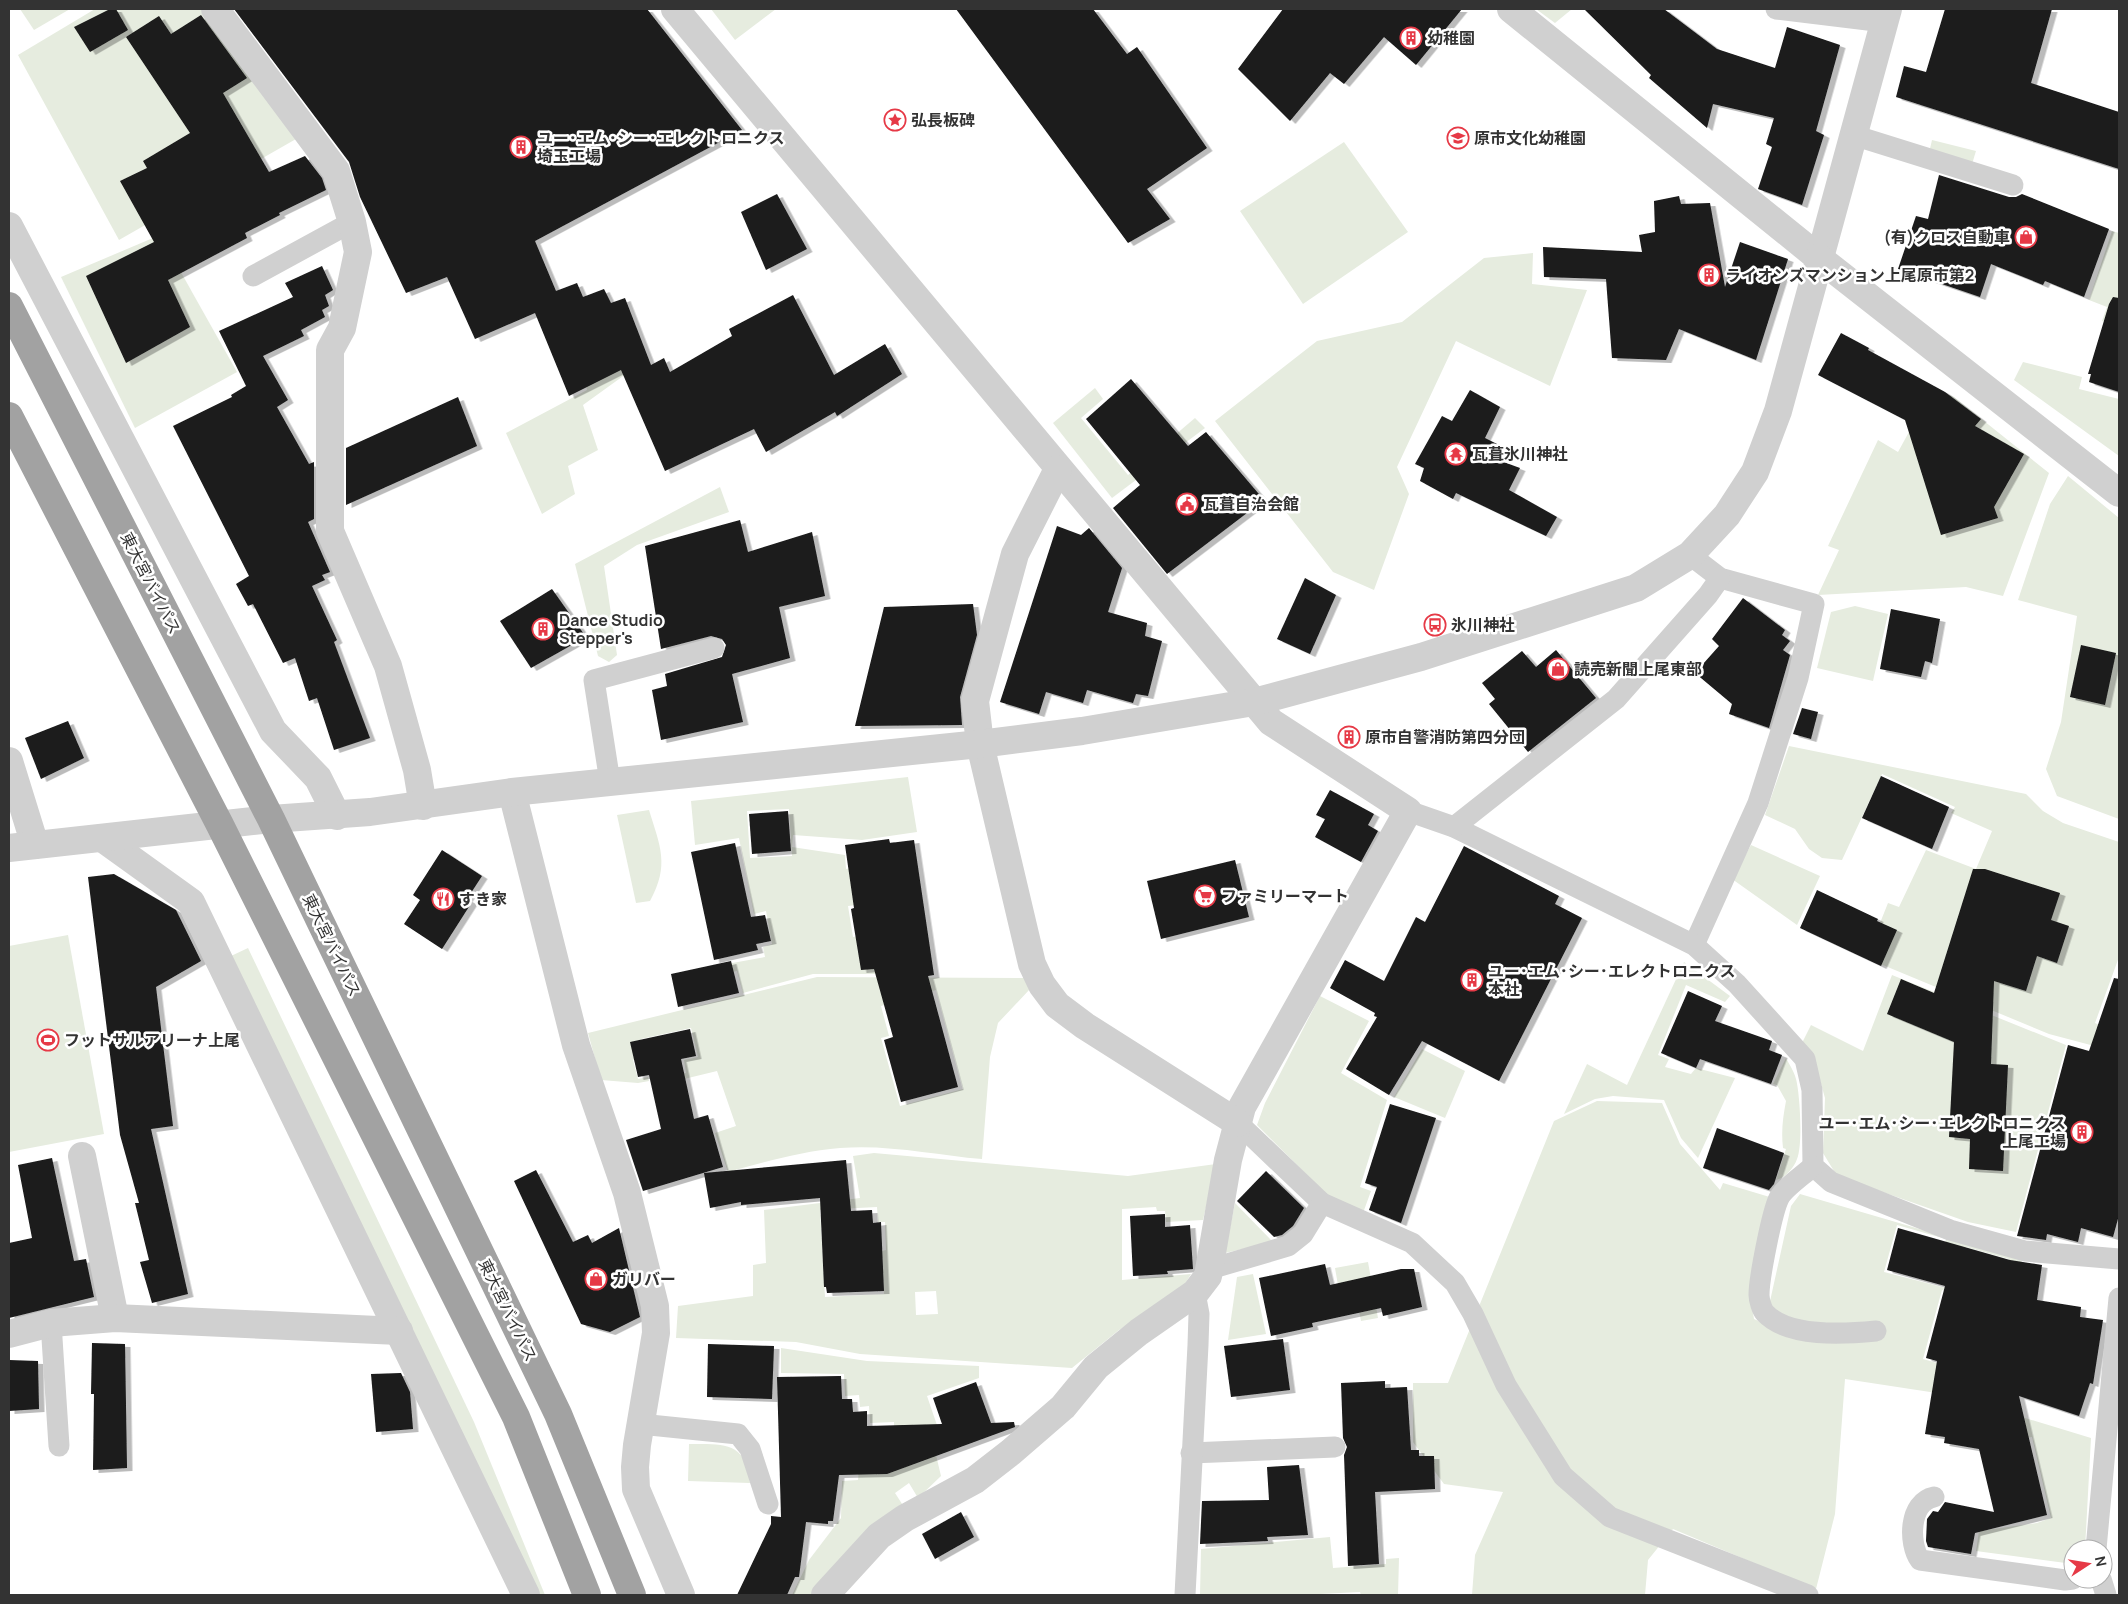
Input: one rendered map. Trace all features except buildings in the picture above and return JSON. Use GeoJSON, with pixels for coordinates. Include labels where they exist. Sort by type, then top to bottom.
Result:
{"type":"FeatureCollection","features":[{"type":"Feature","properties":{"kind":"highway","name":"東大宮バイパス"},"geometry":{"type":"LineString","coordinates":[[9,306],[271,819],[558,1414],[632,1595]]}},
{"type":"Feature","properties":{"kind":"highway"},"geometry":{"type":"LineString","coordinates":[[9,416],[220,825],[516,1417],[588,1595]]}},
{"type":"Feature","properties":{"kind":"street"},"geometry":{"type":"LineString","coordinates":[[215,9],[336,171],[352,222],[358,252],[342,328],[330,350],[330,532],[388,666],[416,770],[423,806]]}},
{"type":"Feature","properties":{"kind":"street"},"geometry":{"type":"LineString","coordinates":[[675,9],[1058,469],[1272,722],[1408,811],[1242,1107],[1228,1160],[1208,1276],[1195,1293],[1139,1332],[1096,1366],[1063,1406],[975,1480],[905,1518],[879,1536],[825,1595]]}},
{"type":"Feature","properties":{"kind":"street"},"geometry":{"type":"LineString","coordinates":[[1511,9],[1819,258],[2119,493]]}},
{"type":"Feature","properties":{"kind":"street"},"geometry":{"type":"LineString","coordinates":[[9,761],[22,847],[271,819],[337,816],[423,806],[512,792],[980,744],[1082,731],[1254,702],[1422,657],[1636,588],[1690,555],[1727,515],[1755,472],[1778,411],[1886,15]]}},
{"type":"Feature","properties":{"kind":"street"},"geometry":{"type":"LineString","coordinates":[[9,226],[273,731],[318,778],[337,816]]}},
{"type":"Feature","properties":{"kind":"street"},"geometry":{"type":"LineString","coordinates":[[1058,469],[1014,554],[975,701],[980,744],[1032,964],[1042,985],[1057,1005],[1085,1026],[1238,1123]]}},
{"type":"Feature","properties":{"kind":"street"},"geometry":{"type":"LineString","coordinates":[[512,792],[576,1045],[627,1193],[655,1306],[656,1333],[640,1424],[635,1467],[636,1489],[681,1595]]}},
{"type":"Feature","properties":{"kind":"street"},"geometry":{"type":"LineString","coordinates":[[102,838],[191,902],[526,1595]]}},
{"type":"Feature","properties":{"kind":"street"},"geometry":{"type":"LineString","coordinates":[[82,1156],[115,1318]]}},
{"type":"Feature","properties":{"kind":"street"},"geometry":{"type":"LineString","coordinates":[[9,1334],[51,1323],[115,1318],[399,1331]]}},
{"type":"Feature","properties":{"kind":"lane"},"geometry":{"type":"LineString","coordinates":[[1776,9],[1886,15]]}},
{"type":"Feature","properties":{"kind":"lane"},"geometry":{"type":"LineString","coordinates":[[1853,136],[2013,185]]}},
{"type":"Feature","properties":{"kind":"lane"},"geometry":{"type":"LineString","coordinates":[[253,276],[352,222]]}},
{"type":"Feature","properties":{"kind":"lane"},"geometry":{"type":"LineString","coordinates":[[1690,555],[1720,578],[1814,604],[1798,678],[1758,803],[1694,944]]}},
{"type":"Feature","properties":{"kind":"lane"},"geometry":{"type":"LineString","coordinates":[[1454,827],[1616,699],[1708,595],[1720,578]]}},
{"type":"Feature","properties":{"kind":"lane"},"geometry":{"type":"LineString","coordinates":[[610,782],[594,680],[714,648]]}},
{"type":"Feature","properties":{"kind":"lane"},"geometry":{"type":"LineString","coordinates":[[1408,811],[1454,827],[1694,944],[1737,984],[1805,1059],[1812,1090],[1813,1166],[1780,1197],[1766,1252],[1759,1296],[1764,1312],[1782,1325],[1841,1334],[1876,1331]]}},
{"type":"Feature","properties":{"kind":"lane"},"geometry":{"type":"LineString","coordinates":[[1238,1123],[1322,1203],[1412,1243],[1455,1283],[1473,1314],[1506,1385],[1562,1476],[1610,1517],[1808,1595]]}},
{"type":"Feature","properties":{"kind":"lane"},"geometry":{"type":"LineString","coordinates":[[1813,1166],[1831,1182],[1950,1230],[2025,1251],[2119,1259]]}},
{"type":"Feature","properties":{"kind":"lane"},"geometry":{"type":"LineString","coordinates":[[1210,1269],[1288,1246],[1303,1234],[1322,1203]]}},
{"type":"Feature","properties":{"kind":"lane"},"geometry":{"type":"LineString","coordinates":[[1185,1595],[1198,1322],[1195,1293]]}},
{"type":"Feature","properties":{"kind":"lane"},"geometry":{"type":"LineString","coordinates":[[2097,1539],[2119,1298]]}},
{"type":"Feature","properties":{"kind":"lane"},"geometry":{"type":"LineString","coordinates":[[51,1323],[59,1446]]}},
{"type":"Feature","properties":{"kind":"lane"},"geometry":{"type":"LineString","coordinates":[[640,1424],[738,1434],[750,1449],[768,1504]]}},
{"type":"Feature","properties":{"kind":"lane"},"geometry":{"type":"LineString","coordinates":[[1192,1453],[1335,1447]]}},
{"type":"Feature","properties":{"kind":"lane"},"geometry":{"type":"LineString","coordinates":[[1934,1497],[1927,1498],[1918,1507],[1912,1536],[1915,1553],[1920,1560],[2063,1580]]}},
{"type":"Feature","properties":{"kind":"shaded area"},"geometry":{"type":"Polygon","coordinates":[[[20,9],[70,9],[34,30],[20,9]]]}},
{"type":"Feature","properties":{"kind":"shaded area"},"geometry":{"type":"Polygon","coordinates":[[[95,9],[201,9],[296,139],[119,240],[18,55],[95,9]]]}},
{"type":"Feature","properties":{"kind":"shaded area"},"geometry":{"type":"Polygon","coordinates":[[[711,9],[776,9],[735,40],[711,9]]]}},
{"type":"Feature","properties":{"kind":"shaded area"},"geometry":{"type":"Polygon","coordinates":[[[1536,9],[1572,9],[1555,23],[1536,9]]]}},
{"type":"Feature","properties":{"kind":"shaded area"},"geometry":{"type":"Polygon","coordinates":[[[1932,140],[1976,151],[1972,164],[1929,153],[1932,140]]]}},
{"type":"Feature","properties":{"kind":"shaded area"},"geometry":{"type":"Polygon","coordinates":[[[1344,142],[1408,232],[1303,304],[1240,211],[1344,142]]]}},
{"type":"Feature","properties":{"kind":"shaded area"},"geometry":{"type":"Polygon","coordinates":[[[2112,231],[2119,233],[2119,327],[2102,321],[2107,307],[2089,300],[2112,231]]]}},
{"type":"Feature","properties":{"kind":"shaded area"},"geometry":{"type":"Polygon","coordinates":[[[160,235],[237,372],[135,428],[61,277],[160,235]]]}},
{"type":"Feature","properties":{"kind":"shaded area"},"geometry":{"type":"Polygon","coordinates":[[[1533,253],[1532,284],[1587,290],[1550,386],[1456,341],[1397,467],[1409,494],[1374,590],[1333,572],[1215,421],[1317,341],[1402,322],[1484,258],[1533,253]]]}},
{"type":"Feature","properties":{"kind":"shaded area"},"geometry":{"type":"Polygon","coordinates":[[[581,358],[644,361],[583,405],[598,450],[568,466],[575,494],[542,514],[506,433],[587,390],[581,358]]]}},
{"type":"Feature","properties":{"kind":"shaded area"},"geometry":{"type":"Polygon","coordinates":[[[2023,362],[2082,377],[2079,389],[2119,399],[2119,456],[2014,380],[2023,362]]]}},
{"type":"Feature","properties":{"kind":"shaded area"},"geometry":{"type":"Polygon","coordinates":[[[1095,388],[1103,399],[1081,418],[1128,475],[1195,418],[1205,428],[1112,498],[1053,423],[1095,388]]]}},
{"type":"Feature","properties":{"kind":"shaded area"},"geometry":{"type":"Polygon","coordinates":[[[1933,388],[1954,397],[2049,473],[2003,596],[1966,587],[1818,595],[1839,550],[1828,546],[1878,440],[1898,452],[1933,388]]]}},
{"type":"Feature","properties":{"kind":"shaded area"},"geometry":{"type":"Polygon","coordinates":[[[2068,476],[2119,518],[2119,819],[2057,796],[2046,769],[2061,722],[2077,616],[2018,600],[2050,504],[2068,476]]]}},
{"type":"Feature","properties":{"kind":"shaded area"},"geometry":{"type":"Polygon","coordinates":[[[720,487],[729,512],[637,545],[604,566],[617,655],[609,662],[598,656],[575,564],[720,487]]]}},
{"type":"Feature","properties":{"kind":"shaded area"},"geometry":{"type":"Polygon","coordinates":[[[1855,606],[1888,614],[1873,681],[1817,668],[1831,612],[1855,606]]]}},
{"type":"Feature","properties":{"kind":"shaded area"},"geometry":{"type":"Polygon","coordinates":[[[1789,746],[2026,794],[2043,811],[2063,823],[2119,842],[2119,957],[2095,1023],[2106,1028],[2102,1048],[2049,1034],[1866,958],[1888,903],[1899,907],[1926,850],[1976,869],[1992,831],[1951,813],[1955,807],[1882,774],[1842,860],[1822,858],[1809,849],[1795,829],[1765,815],[1789,746]]]}},
{"type":"Feature","properties":{"kind":"shaded area"},"geometry":{"type":"Polygon","coordinates":[[[908,777],[917,832],[862,840],[793,835],[792,847],[845,855],[846,869],[864,865],[857,905],[848,906],[853,937],[860,936],[914,964],[916,974],[813,974],[743,993],[737,971],[707,977],[705,968],[765,957],[763,947],[772,944],[766,911],[754,914],[739,838],[695,845],[691,801],[908,777]],[[789,809],[747,811],[750,858],[792,856],[789,809]]]}},
{"type":"Feature","properties":{"kind":"shaded area"},"geometry":{"type":"Polygon","coordinates":[[[649,810],[661,856],[660,877],[650,901],[636,903],[617,815],[649,810]]]}},
{"type":"Feature","properties":{"kind":"shaded area"},"geometry":{"type":"Polygon","coordinates":[[[1751,845],[1820,876],[1797,925],[1732,879],[1751,845]]]}},
{"type":"Feature","properties":{"kind":"shaded area","name":"フットサルアリーナ上尾"},"geometry":{"type":"Polygon","coordinates":[[[68,935],[104,1134],[9,1152],[9,946],[68,935]]]}},
{"type":"Feature","properties":{"kind":"shaded area"},"geometry":{"type":"Polygon","coordinates":[[[248,948],[474,1422],[545,1595],[539,1595],[231,956],[248,948]]]}},
{"type":"Feature","properties":{"kind":"shaded area"},"geometry":{"type":"Polygon","coordinates":[[[1684,962],[1730,996],[1725,1002],[1686,985],[1658,1055],[1669,1059],[1665,1067],[1691,1074],[1696,1068],[1735,1078],[1698,1158],[1681,1138],[1664,1100],[1613,1096],[1595,1099],[1564,1114],[1587,1064],[1627,1085],[1684,962]]]}},
{"type":"Feature","properties":{"kind":"shaded area"},"geometry":{"type":"Polygon","coordinates":[[[1892,975],[2066,1045],[2016,1232],[1968,1222],[1837,1176],[1823,1153],[1825,1098],[1814,1059],[1801,1045],[1811,1025],[1863,1051],[1892,975]]]}},
{"type":"Feature","properties":{"kind":"shaded area"},"geometry":{"type":"Polygon","coordinates":[[[817,977],[1024,978],[1030,989],[998,1023],[990,1057],[982,1159],[876,1147],[858,1147],[826,1149],[798,1154],[728,1172],[715,1133],[736,1126],[717,1071],[684,1079],[682,1075],[638,1083],[601,1080],[588,1033],[817,977]],[[936,990],[881,1006],[889,1036],[881,1038],[900,1106],[963,1089],[936,990]],[[691,1028],[641,1039],[644,1058],[633,1060],[638,1079],[648,1077],[649,1081],[686,1073],[684,1060],[698,1057],[691,1028]]]}},
{"type":"Feature","properties":{"kind":"shaded area"},"geometry":{"type":"Polygon","coordinates":[[[1320,996],[1369,1021],[1341,1073],[1387,1100],[1360,1187],[1371,1191],[1363,1213],[1334,1202],[1257,1125],[1265,1103],[1320,996]]]}},
{"type":"Feature","properties":{"kind":"shaded area"},"geometry":{"type":"Polygon","coordinates":[[[1422,1049],[1465,1071],[1445,1118],[1394,1097],[1422,1049]]]}},
{"type":"Feature","properties":{"kind":"shaded area"},"geometry":{"type":"Polygon","coordinates":[[[1786,1058],[1796,1079],[1800,1107],[1800,1143],[1794,1166],[1786,1175],[1776,1180],[1786,1149],[1783,1148],[1782,1136],[1786,1101],[1777,1085],[1773,1084],[1786,1058]]]}},
{"type":"Feature","properties":{"kind":"shaded area"},"geometry":{"type":"Polygon","coordinates":[[[1597,1101],[1662,1103],[1680,1144],[1720,1190],[1723,1183],[1773,1198],[1750,1295],[1754,1319],[1765,1324],[1791,1206],[1800,1194],[2022,1259],[1989,1401],[1845,1379],[1835,1514],[1816,1589],[1673,1529],[1648,1560],[1645,1595],[1472,1595],[1475,1555],[1503,1492],[1444,1484],[1413,1442],[1413,1383],[1448,1383],[1554,1121],[1597,1101]],[[1897,1225],[1884,1272],[1946,1288],[1944,1249],[1946,1239],[1897,1225]],[[1966,1247],[1958,1279],[1999,1296],[2009,1259],[1966,1247]],[[1942,1290],[1923,1359],[1979,1375],[1998,1306],[1942,1290]]]}},
{"type":"Feature","properties":{"kind":"shaded area"},"geometry":{"type":"Polygon","coordinates":[[[874,1153],[1128,1176],[1216,1164],[1203,1220],[1166,1222],[1165,1211],[1157,1211],[1156,1207],[1122,1209],[1122,1280],[1191,1274],[1180,1292],[1119,1330],[1072,1368],[860,1354],[796,1342],[676,1338],[678,1306],[753,1296],[753,1265],[766,1263],[764,1210],[860,1198],[853,1156],[874,1153]],[[877,1207],[820,1210],[825,1297],[884,1294],[882,1251],[886,1250],[885,1222],[878,1222],[877,1207]],[[936,1291],[915,1292],[916,1315],[938,1314],[936,1291]]]}},
{"type":"Feature","properties":{"kind":"shaded area"},"geometry":{"type":"Polygon","coordinates":[[[1235,1203],[1273,1242],[1225,1253],[1235,1203]]]}},
{"type":"Feature","properties":{"kind":"shaded area"},"geometry":{"type":"Polygon","coordinates":[[[1368,1262],[1378,1318],[1361,1321],[1359,1311],[1343,1314],[1335,1268],[1368,1262]]]}},
{"type":"Feature","properties":{"kind":"shaded area"},"geometry":{"type":"Polygon","coordinates":[[[1253,1274],[1266,1334],[1228,1340],[1237,1277],[1253,1274]]]}},
{"type":"Feature","properties":{"kind":"shaded area"},"geometry":{"type":"Polygon","coordinates":[[[781,1348],[867,1361],[979,1366],[979,1378],[927,1396],[939,1431],[931,1434],[941,1476],[918,1498],[909,1483],[895,1493],[904,1507],[877,1526],[811,1595],[792,1595],[809,1560],[841,1518],[842,1481],[858,1480],[859,1469],[894,1455],[894,1422],[870,1423],[869,1406],[860,1407],[859,1395],[845,1396],[844,1374],[781,1373],[781,1348]]]}},
{"type":"Feature","properties":{"kind":"shaded area"},"geometry":{"type":"Polygon","coordinates":[[[1986,1406],[2091,1438],[2086,1539],[2063,1539],[2063,1563],[1976,1551],[1979,1531],[2037,1523],[2051,1518],[2032,1437],[2000,1442],[1986,1406]]]}},
{"type":"Feature","properties":{"kind":"shaded area"},"geometry":{"type":"Polygon","coordinates":[[[689,1444],[723,1445],[738,1452],[744,1459],[748,1469],[750,1483],[688,1481],[689,1444]]]}},
{"type":"Feature","properties":{"kind":"shaded area"},"geometry":{"type":"Polygon","coordinates":[[[1330,1537],[1333,1568],[1386,1564],[1386,1559],[1399,1558],[1398,1595],[1361,1595],[1360,1592],[1301,1595],[1200,1595],[1201,1549],[1330,1537]]]}},
{"type":"Feature","properties":{"kind":"place","name":"幼稚園"},"geometry":{"type":"Point","coordinates":[1411,38]}},
{"type":"Feature","properties":{"kind":"place","name":"弘長板碑"},"geometry":{"type":"Point","coordinates":[895,120]}},
{"type":"Feature","properties":{"kind":"place","name":"原市文化幼稚園"},"geometry":{"type":"Point","coordinates":[1458,138]}},
{"type":"Feature","properties":{"kind":"place","name":"ユー･エム･シー･エレクトロニクス 埼玉工場"},"geometry":{"type":"Point","coordinates":[521,147]}},
{"type":"Feature","properties":{"kind":"place","name":"(有)クロス自動車"},"geometry":{"type":"Point","coordinates":[2026,237]}},
{"type":"Feature","properties":{"kind":"place","name":"ライオンズマンション上尾原市第2"},"geometry":{"type":"Point","coordinates":[1709,275]}},
{"type":"Feature","properties":{"kind":"place","name":"瓦葺氷川神社"},"geometry":{"type":"Point","coordinates":[1456,454]}},
{"type":"Feature","properties":{"kind":"place","name":"瓦葺自治会館"},"geometry":{"type":"Point","coordinates":[1187,504]}},
{"type":"Feature","properties":{"kind":"place","name":"氷川神社"},"geometry":{"type":"Point","coordinates":[1435,625]}},
{"type":"Feature","properties":{"kind":"place","name":"Dance Studio Stepper's"},"geometry":{"type":"Point","coordinates":[543,629]}},
{"type":"Feature","properties":{"kind":"place","name":"読売新聞上尾東部"},"geometry":{"type":"Point","coordinates":[1558,669]}},
{"type":"Feature","properties":{"kind":"place","name":"原市自警消防第四分団"},"geometry":{"type":"Point","coordinates":[1349,737]}},
{"type":"Feature","properties":{"kind":"place","name":"ファミリーマート"},"geometry":{"type":"Point","coordinates":[1205,896]}},
{"type":"Feature","properties":{"kind":"place","name":"すき家"},"geometry":{"type":"Point","coordinates":[443,899]}},
{"type":"Feature","properties":{"kind":"place","name":"ユー･エム･シー･エレクトロニクス 本社"},"geometry":{"type":"Point","coordinates":[1472,980]}},
{"type":"Feature","properties":{"kind":"place","name":"フットサルアリーナ上尾"},"geometry":{"type":"Point","coordinates":[48,1040]}},
{"type":"Feature","properties":{"kind":"place","name":"ユー･エム･シー･エレクトロニクス 上尾工場"},"geometry":{"type":"Point","coordinates":[2082,1132]}},
{"type":"Feature","properties":{"kind":"place","name":"ガリバー"},"geometry":{"type":"Point","coordinates":[596,1279]}}]}
